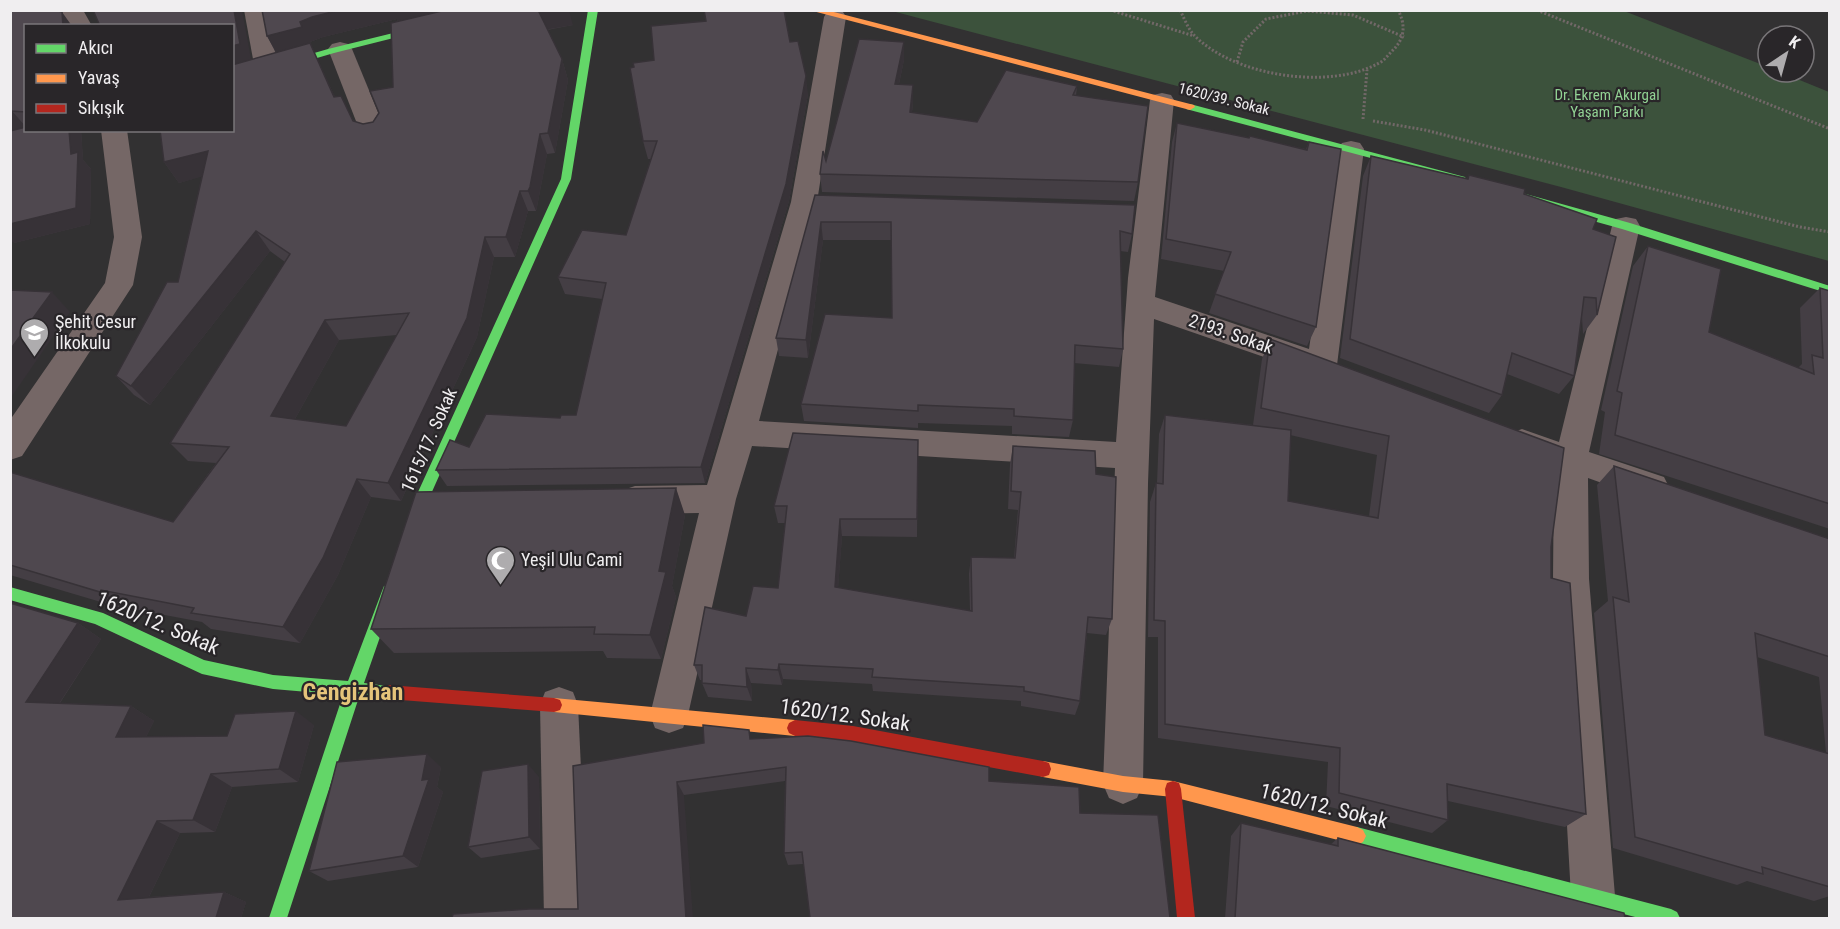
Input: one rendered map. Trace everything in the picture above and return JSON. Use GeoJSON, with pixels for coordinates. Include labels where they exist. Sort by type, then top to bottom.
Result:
{"type":"FeatureCollection","features":[{"type":"Feature","properties":{"kind":"main road"},"geometry":{"type":"LineString","coordinates":[[234,79],[340,49],[501,10]]}},
{"type":"Feature","properties":{"kind":"main road","name":"1615/17. Sokak"},"geometry":{"type":"LineString","coordinates":[[405,547],[420,503],[566,179],[593,10]]}},
{"type":"Feature","properties":{"kind":"main road","name":"1620/39. Sokak"},"geometry":{"type":"LineString","coordinates":[[824,14],[1351,149],[1477,184]]}},
{"type":"Feature","properties":{"kind":"main road"},"geometry":{"type":"LineString","coordinates":[[1512,194],[1626,226],[1830,290]]}},
{"type":"Feature","properties":{"kind":"main road"},"geometry":{"type":"LineString","coordinates":[[278,918],[353,690],[393,580]]}},
{"type":"Feature","properties":{"kind":"main road","name":"1620/12. Sokak"},"geometry":{"type":"LineString","coordinates":[[10,593],[98,618],[202,667],[273,682],[559,705],[853,734],[1123,784],[1173,789],[1671,918]]}},
{"type":"Feature","properties":{"kind":"main road"},"geometry":{"type":"LineString","coordinates":[[1173,789],[1186,918]]}},
{"type":"Feature","properties":{"kind":"street"},"geometry":{"type":"LineString","coordinates":[[71,10],[80,24]]}},
{"type":"Feature","properties":{"kind":"street"},"geometry":{"type":"LineString","coordinates":[[255,10],[267,70]]}},
{"type":"Feature","properties":{"kind":"street"},"geometry":{"type":"LineString","coordinates":[[669,715],[719,500],[816,203],[824,14]]}},
{"type":"Feature","properties":{"kind":"street"},"geometry":{"type":"LineString","coordinates":[[340,49],[374,134]]}},
{"type":"Feature","properties":{"kind":"street"},"geometry":{"type":"LineString","coordinates":[[1123,784],[1132,456],[1140,303],[1136,212],[1162,100]]}},
{"type":"Feature","properties":{"kind":"street"},"geometry":{"type":"LineString","coordinates":[[10,447],[119,285],[128,237],[114,132]]}},
{"type":"Feature","properties":{"kind":"street"},"geometry":{"type":"LineString","coordinates":[[1322,365],[1351,149]]}},
{"type":"Feature","properties":{"kind":"street"},"geometry":{"type":"LineString","coordinates":[[1593,896],[1571,579],[1571,460],[1626,226]]}},
{"type":"Feature","properties":{"kind":"street","name":"2193. Sokak"},"geometry":{"type":"LineString","coordinates":[[1140,303],[1354,378]]}},
{"type":"Feature","properties":{"kind":"street"},"geometry":{"type":"LineString","coordinates":[[1495,431],[1571,460],[1683,498]]}},
{"type":"Feature","properties":{"kind":"street"},"geometry":{"type":"LineString","coordinates":[[740,433],[1132,456]]}},
{"type":"Feature","properties":{"kind":"street"},"geometry":{"type":"LineString","coordinates":[[600,501],[719,500]]}},
{"type":"Feature","properties":{"kind":"street"},"geometry":{"type":"LineString","coordinates":[[420,503],[456,503]]}},
{"type":"Feature","properties":{"kind":"street"},"geometry":{"type":"LineString","coordinates":[[559,705],[566,918]]}},
{"type":"Feature","properties":{"kind":"path"},"geometry":{"type":"LineString","coordinates":[[1110,10],[1195,36]]}},
{"type":"Feature","properties":{"kind":"path"},"geometry":{"type":"LineString","coordinates":[[1180,10],[1182,21],[1195,36],[1225,57],[1259,70],[1297,77],[1335,77],[1367,70],[1392,56],[1404,37],[1402,16],[1398,10]]}},
{"type":"Feature","properties":{"kind":"path"},"geometry":{"type":"LineString","coordinates":[[1537,10],[1830,129]]}},
{"type":"Feature","properties":{"kind":"path"},"geometry":{"type":"LineString","coordinates":[[1237,62],[1244,42],[1266,19],[1307,11],[1353,15],[1404,37]]}},
{"type":"Feature","properties":{"kind":"path"},"geometry":{"type":"LineString","coordinates":[[1367,70],[1362,119],[1425,130],[1800,227],[1830,232]]}},
{"type":"Feature","properties":{"kind":"green space","name":"Dr. Ekrem Akurgal Yaşam Parkı"},"geometry":{"type":"Polygon","coordinates":[[[892,11],[1624,11],[1756,62],[1756,84],[1809,84],[1829,92],[1829,261],[1561,187],[892,11]]]}},
{"type":"Feature","properties":{"kind":"building"},"geometry":{"type":"Polygon","coordinates":[[[10,10],[62,12],[63,24],[24,24],[24,112],[10,111],[10,10]]]}},
{"type":"Feature","properties":{"kind":"building"},"geometry":{"type":"Polygon","coordinates":[[[93,10],[234,10],[240,44],[234,46],[234,24],[99,24],[93,10]]]}},
{"type":"Feature","properties":{"kind":"building"},"geometry":{"type":"Polygon","coordinates":[[[262,10],[340,10],[300,22],[302,27],[267,36],[262,10]]]}},
{"type":"Feature","properties":{"kind":"building"},"geometry":{"type":"Polygon","coordinates":[[[446,10],[538,10],[562,59],[548,133],[540,134],[530,187],[528,191],[520,191],[506,237],[485,237],[467,318],[388,483],[357,479],[323,558],[283,627],[191,613],[194,608],[101,590],[100,592],[10,565],[10,472],[173,522],[229,447],[170,443],[290,254],[256,231],[131,386],[116,376],[167,282],[178,282],[208,151],[164,162],[160,132],[234,132],[234,64],[310,43],[334,97],[341,96],[353,121],[363,124],[373,122],[379,113],[370,91],[393,87],[391,23],[446,10]],[[409,313],[325,320],[271,416],[346,426],[409,313]]]}},
{"type":"Feature","properties":{"kind":"building"},"geometry":{"type":"Polygon","coordinates":[[[704,10],[784,10],[790,42],[798,41],[806,76],[786,184],[701,467],[436,470],[450,440],[469,447],[486,414],[560,418],[561,415],[576,415],[606,283],[558,277],[582,230],[626,235],[657,141],[643,141],[630,68],[634,67],[633,63],[654,60],[651,26],[706,21],[704,10]]]}},
{"type":"Feature","properties":{"kind":"building"},"geometry":{"type":"Polygon","coordinates":[[[859,39],[904,42],[895,84],[913,85],[910,112],[977,122],[1006,70],[1077,86],[1073,95],[1148,106],[1138,182],[820,174],[823,151],[826,161],[859,39]]]}},
{"type":"Feature","properties":{"kind":"building"},"geometry":{"type":"Polygon","coordinates":[[[1177,123],[1249,138],[1250,136],[1307,150],[1309,142],[1341,149],[1316,327],[1215,294],[1231,252],[1166,239],[1177,123]]]}},
{"type":"Feature","properties":{"kind":"building"},"geometry":{"type":"Polygon","coordinates":[[[24,128],[24,132],[69,132],[71,154],[78,152],[76,208],[10,224],[10,131],[24,128]]]}},
{"type":"Feature","properties":{"kind":"building"},"geometry":{"type":"Polygon","coordinates":[[[1371,156],[1468,179],[1469,175],[1525,189],[1524,194],[1597,219],[1593,229],[1616,237],[1597,315],[1596,298],[1584,297],[1574,376],[1512,353],[1502,395],[1350,339],[1371,156]]]}},
{"type":"Feature","properties":{"kind":"building"},"geometry":{"type":"Polygon","coordinates":[[[815,195],[1135,205],[1132,234],[1120,231],[1123,349],[1075,345],[1073,420],[1014,416],[1014,409],[918,405],[918,411],[801,404],[825,314],[892,318],[891,222],[821,222],[806,340],[776,338],[815,195]]]}},
{"type":"Feature","properties":{"kind":"building"},"geometry":{"type":"Polygon","coordinates":[[[1648,246],[1721,269],[1709,332],[1814,374],[1812,355],[1823,358],[1820,288],[1830,291],[1830,504],[1615,435],[1622,393],[1617,391],[1648,246]]]}},
{"type":"Feature","properties":{"kind":"building"},"geometry":{"type":"Polygon","coordinates":[[[10,290],[52,292],[10,350],[10,290]]]}},
{"type":"Feature","properties":{"kind":"building"},"geometry":{"type":"Polygon","coordinates":[[[1270,339],[1564,448],[1551,547],[1551,578],[1570,583],[1586,814],[1447,784],[1448,820],[1339,793],[1340,748],[1165,724],[1165,621],[1154,620],[1156,483],[1163,484],[1165,415],[1291,430],[1288,501],[1378,518],[1389,436],[1261,408],[1270,339]]]}},
{"type":"Feature","properties":{"kind":"building"},"geometry":{"type":"Polygon","coordinates":[[[793,433],[918,440],[917,519],[840,519],[835,587],[972,611],[971,557],[1015,558],[1021,492],[1011,491],[1013,446],[1095,451],[1096,474],[1116,477],[1112,619],[1088,617],[1080,701],[1024,691],[1024,687],[872,677],[873,669],[779,664],[778,670],[746,668],[747,687],[702,683],[702,665],[694,665],[705,607],[746,616],[753,586],[778,588],[787,506],[774,506],[793,433]]]}},
{"type":"Feature","properties":{"kind":"building"},"geometry":{"type":"Polygon","coordinates":[[[1614,466],[1830,539],[1830,657],[1755,633],[1765,735],[1830,754],[1830,887],[1762,867],[1763,874],[1635,837],[1613,597],[1629,602],[1614,466]]]}},
{"type":"Feature","properties":{"kind":"building"},"geometry":{"type":"Polygon","coordinates":[[[676,488],[659,571],[666,572],[650,635],[594,634],[595,627],[371,629],[416,492],[676,488]]]}},
{"type":"Feature","properties":{"kind":"building"},"geometry":{"type":"Polygon","coordinates":[[[10,603],[78,623],[26,702],[131,706],[116,737],[227,736],[235,714],[296,711],[279,769],[211,774],[193,820],[157,821],[118,900],[224,892],[216,918],[10,918],[10,603]]]}},
{"type":"Feature","properties":{"kind":"building"},"geometry":{"type":"Polygon","coordinates":[[[703,725],[749,730],[750,739],[808,736],[851,741],[989,767],[989,781],[1079,787],[1080,813],[1158,815],[1170,918],[810,918],[802,852],[784,853],[786,767],[677,782],[686,918],[452,918],[453,914],[529,909],[578,909],[573,766],[704,743],[703,725]]]}},
{"type":"Feature","properties":{"kind":"building"},"geometry":{"type":"Polygon","coordinates":[[[427,754],[422,780],[429,779],[403,856],[309,871],[337,762],[427,754]]]}},
{"type":"Feature","properties":{"kind":"building"},"geometry":{"type":"Polygon","coordinates":[[[528,764],[529,837],[468,847],[482,771],[528,764]]]}},
{"type":"Feature","properties":{"kind":"building"},"geometry":{"type":"Polygon","coordinates":[[[1241,823],[1338,846],[1338,838],[1624,913],[1625,918],[1235,918],[1241,823]]]}},
{"type":"Feature","properties":{"kind":"traffic: fast"},"geometry":{"type":"LineString","coordinates":[[234,79],[331,51],[501,10]]}},
{"type":"Feature","properties":{"kind":"traffic: fast"},"geometry":{"type":"LineString","coordinates":[[409,534],[420,503],[566,179],[593,10]]}},
{"type":"Feature","properties":{"kind":"traffic: fast"},"geometry":{"type":"LineString","coordinates":[[1190,107],[1461,179]]}},
{"type":"Feature","properties":{"kind":"traffic: fast"},"geometry":{"type":"LineString","coordinates":[[1522,197],[1626,226],[1830,290]]}},
{"type":"Feature","properties":{"kind":"traffic: fast"},"geometry":{"type":"LineString","coordinates":[[278,918],[353,690],[389,591]]}},
{"type":"Feature","properties":{"kind":"traffic: fast"},"geometry":{"type":"LineString","coordinates":[[10,593],[98,618],[202,667],[273,682],[388,692]]}},
{"type":"Feature","properties":{"kind":"traffic: fast"},"geometry":{"type":"LineString","coordinates":[[1357,836],[1671,918]]}},
{"type":"Feature","properties":{"kind":"traffic: slow"},"geometry":{"type":"LineString","coordinates":[[813,10],[1190,107]]}},
{"type":"Feature","properties":{"kind":"traffic: slow"},"geometry":{"type":"LineString","coordinates":[[554,705],[795,728]]}},
{"type":"Feature","properties":{"kind":"traffic: slow"},"geometry":{"type":"LineString","coordinates":[[1043,769],[1123,784],[1173,789],[1357,836]]}},
{"type":"Feature","properties":{"kind":"traffic: jam"},"geometry":{"type":"LineString","coordinates":[[388,692],[554,705]]}},
{"type":"Feature","properties":{"kind":"traffic: jam"},"geometry":{"type":"LineString","coordinates":[[795,728],[853,734],[1043,769]]}},
{"type":"Feature","properties":{"kind":"traffic: jam"},"geometry":{"type":"LineString","coordinates":[[1173,789],[1186,918]]}},
{"type":"Feature","properties":{"kind":"place","name":"Şehit Cesur İlkokulu"},"geometry":{"type":"Point","coordinates":[34,358]}},
{"type":"Feature","properties":{"kind":"place","name":"Yeşil Ulu Cami"},"geometry":{"type":"Point","coordinates":[500,586]}},
{"type":"Feature","properties":{"kind":"district","name":"Cengizhan"},"geometry":{"type":"Point","coordinates":[353,692]}}]}
